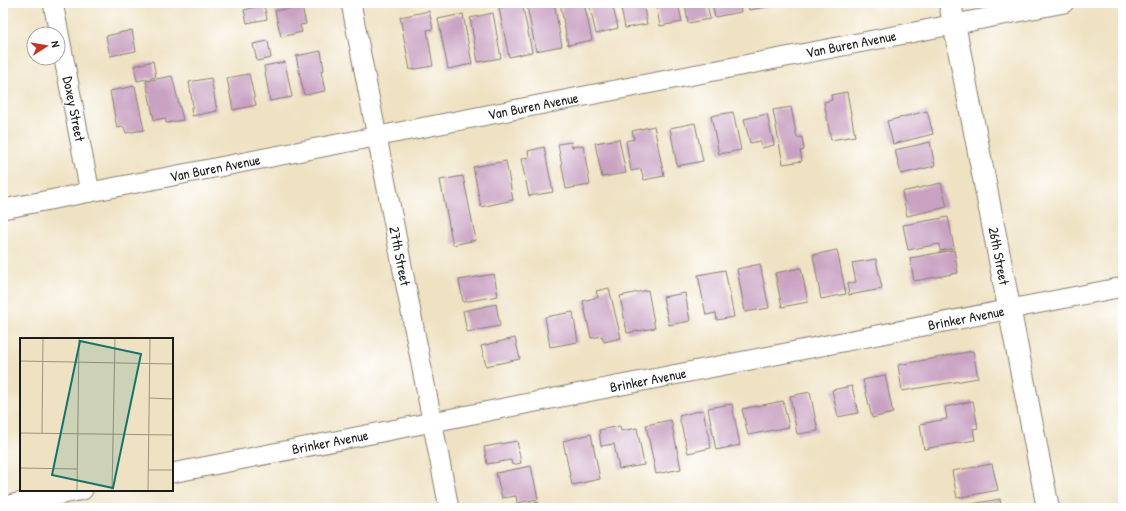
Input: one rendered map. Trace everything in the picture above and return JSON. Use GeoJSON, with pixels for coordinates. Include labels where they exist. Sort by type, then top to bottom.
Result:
{"type":"FeatureCollection","features":[{"type":"Feature","properties":{"kind":"street","name":"Doxey Street"},"geometry":{"type":"LineString","coordinates":[[53,3],[90,192]]}},
{"type":"Feature","properties":{"kind":"street","name":"27th Street"},"geometry":{"type":"LineString","coordinates":[[351,3],[449,508]]}},
{"type":"Feature","properties":{"kind":"street","name":"26th Street"},"geometry":{"type":"LineString","coordinates":[[950,3],[1048,508]]}},
{"type":"Feature","properties":{"kind":"street","name":"Van Buren Avenue"},"geometry":{"type":"LineString","coordinates":[[3,209],[1064,3]]}},
{"type":"Feature","properties":{"kind":"street","name":"Brinker Avenue"},"geometry":{"type":"LineString","coordinates":[[173,473],[1123,287]]}},
{"type":"Feature","properties":{"kind":"street"},"geometry":{"type":"LineString","coordinates":[[3,506],[79,491]]}},
{"type":"Feature","properties":{"kind":"building"},"geometry":{"type":"Polygon","coordinates":[[[149,3],[166,3],[166,4],[150,7],[149,3]]]}},
{"type":"Feature","properties":{"kind":"building"},"geometry":{"type":"Polygon","coordinates":[[[522,3],[532,52],[509,57],[499,8],[522,3]]]}},
{"type":"Feature","properties":{"kind":"building"},"geometry":{"type":"Polygon","coordinates":[[[541,3],[554,3],[562,46],[536,51],[527,6],[541,3]]]}},
{"type":"Feature","properties":{"kind":"building"},"geometry":{"type":"Polygon","coordinates":[[[560,3],[584,3],[592,40],[568,45],[560,3]]]}},
{"type":"Feature","properties":{"kind":"building"},"geometry":{"type":"Polygon","coordinates":[[[589,3],[612,3],[618,28],[596,34],[589,3]]]}},
{"type":"Feature","properties":{"kind":"building"},"geometry":{"type":"Polygon","coordinates":[[[620,3],[643,3],[647,24],[625,28],[620,3]]]}},
{"type":"Feature","properties":{"kind":"building"},"geometry":{"type":"Polygon","coordinates":[[[656,3],[678,3],[682,22],[660,26],[656,3]]]}},
{"type":"Feature","properties":{"kind":"building"},"geometry":{"type":"Polygon","coordinates":[[[685,3],[707,3],[710,19],[688,23],[685,3]]]}},
{"type":"Feature","properties":{"kind":"building"},"geometry":{"type":"Polygon","coordinates":[[[712,3],[740,3],[741,12],[715,17],[712,3]]]}},
{"type":"Feature","properties":{"kind":"building"},"geometry":{"type":"Polygon","coordinates":[[[747,3],[773,3],[773,6],[749,10],[747,3]]]}},
{"type":"Feature","properties":{"kind":"building"},"geometry":{"type":"Polygon","coordinates":[[[264,5],[267,19],[247,23],[244,10],[264,5]]]}},
{"type":"Feature","properties":{"kind":"building"},"geometry":{"type":"Polygon","coordinates":[[[296,7],[297,9],[302,7],[306,24],[300,25],[302,32],[281,37],[275,11],[296,7]]]}},
{"type":"Feature","properties":{"kind":"building"},"geometry":{"type":"Polygon","coordinates":[[[429,11],[433,29],[427,30],[433,66],[410,70],[400,17],[429,11]]]}},
{"type":"Feature","properties":{"kind":"building"},"geometry":{"type":"Polygon","coordinates":[[[493,13],[501,58],[478,62],[470,18],[493,13]]]}},
{"type":"Feature","properties":{"kind":"building"},"geometry":{"type":"Polygon","coordinates":[[[463,14],[472,64],[448,69],[438,19],[463,14]]]}},
{"type":"Feature","properties":{"kind":"building"},"geometry":{"type":"Polygon","coordinates":[[[132,30],[136,51],[110,56],[106,36],[132,30]]]}},
{"type":"Feature","properties":{"kind":"building"},"geometry":{"type":"Polygon","coordinates":[[[268,41],[271,58],[257,61],[253,44],[268,41]]]}},
{"type":"Feature","properties":{"kind":"building"},"geometry":{"type":"Polygon","coordinates":[[[321,51],[324,70],[321,71],[325,91],[304,95],[296,56],[321,51]]]}},
{"type":"Feature","properties":{"kind":"building"},"geometry":{"type":"Polygon","coordinates":[[[153,61],[156,77],[137,81],[134,66],[153,61]]]}},
{"type":"Feature","properties":{"kind":"building"},"geometry":{"type":"Polygon","coordinates":[[[285,62],[292,97],[270,101],[264,66],[285,62]]]}},
{"type":"Feature","properties":{"kind":"building"},"geometry":{"type":"Polygon","coordinates":[[[249,74],[256,105],[233,110],[227,78],[249,74]]]}},
{"type":"Feature","properties":{"kind":"building"},"geometry":{"type":"Polygon","coordinates":[[[172,76],[183,120],[166,123],[165,118],[154,120],[146,81],[172,76]]]}},
{"type":"Feature","properties":{"kind":"building"},"geometry":{"type":"Polygon","coordinates":[[[211,78],[217,111],[192,116],[191,107],[193,107],[189,82],[211,78]]]}},
{"type":"Feature","properties":{"kind":"building"},"geometry":{"type":"Polygon","coordinates":[[[135,86],[144,130],[126,133],[124,127],[117,128],[110,91],[135,86]]]}},
{"type":"Feature","properties":{"kind":"building"},"geometry":{"type":"Polygon","coordinates":[[[847,92],[855,136],[831,140],[824,102],[832,100],[831,95],[847,92]]]}},
{"type":"Feature","properties":{"kind":"building"},"geometry":{"type":"Polygon","coordinates":[[[791,107],[797,138],[802,137],[804,150],[800,151],[802,161],[783,164],[773,110],[791,107]]]}},
{"type":"Feature","properties":{"kind":"building"},"geometry":{"type":"Polygon","coordinates":[[[927,111],[933,134],[893,144],[887,121],[927,111]]]}},
{"type":"Feature","properties":{"kind":"building"},"geometry":{"type":"Polygon","coordinates":[[[733,112],[741,150],[719,154],[711,116],[733,112]]]}},
{"type":"Feature","properties":{"kind":"building"},"geometry":{"type":"Polygon","coordinates":[[[767,114],[774,145],[762,148],[760,141],[750,143],[744,119],[767,114]]]}},
{"type":"Feature","properties":{"kind":"building"},"geometry":{"type":"Polygon","coordinates":[[[695,123],[703,161],[677,166],[670,128],[695,123]]]}},
{"type":"Feature","properties":{"kind":"building"},"geometry":{"type":"Polygon","coordinates":[[[654,126],[664,176],[644,180],[641,169],[631,171],[626,141],[634,139],[632,131],[654,126]]]}},
{"type":"Feature","properties":{"kind":"building"},"geometry":{"type":"Polygon","coordinates":[[[619,139],[626,173],[602,177],[595,143],[619,139]]]}},
{"type":"Feature","properties":{"kind":"building"},"geometry":{"type":"Polygon","coordinates":[[[571,142],[572,147],[583,145],[590,185],[566,189],[558,144],[571,142]]]}},
{"type":"Feature","properties":{"kind":"building"},"geometry":{"type":"Polygon","coordinates":[[[930,142],[935,166],[901,174],[895,150],[930,142]]]}},
{"type":"Feature","properties":{"kind":"building"},"geometry":{"type":"Polygon","coordinates":[[[544,147],[553,192],[529,196],[521,159],[529,157],[528,151],[544,147]]]}},
{"type":"Feature","properties":{"kind":"building"},"geometry":{"type":"Polygon","coordinates":[[[506,161],[513,200],[481,207],[473,167],[506,161]]]}},
{"type":"Feature","properties":{"kind":"building"},"geometry":{"type":"Polygon","coordinates":[[[463,176],[476,240],[453,245],[440,180],[463,176]]]}},
{"type":"Feature","properties":{"kind":"building"},"geometry":{"type":"Polygon","coordinates":[[[941,183],[947,207],[907,216],[902,192],[941,183]]]}},
{"type":"Feature","properties":{"kind":"building"},"geometry":{"type":"Polygon","coordinates":[[[948,217],[954,248],[940,251],[939,244],[908,250],[903,225],[948,217]]]}},
{"type":"Feature","properties":{"kind":"building"},"geometry":{"type":"Polygon","coordinates":[[[837,250],[846,294],[821,299],[813,255],[837,250]]]}},
{"type":"Feature","properties":{"kind":"building"},"geometry":{"type":"Polygon","coordinates":[[[954,250],[958,273],[914,281],[910,258],[954,250]]]}},
{"type":"Feature","properties":{"kind":"building"},"geometry":{"type":"Polygon","coordinates":[[[876,259],[882,289],[849,295],[847,284],[856,282],[852,263],[876,259]]]}},
{"type":"Feature","properties":{"kind":"building"},"geometry":{"type":"Polygon","coordinates":[[[760,264],[769,308],[745,312],[737,269],[760,264]]]}},
{"type":"Feature","properties":{"kind":"building"},"geometry":{"type":"Polygon","coordinates":[[[801,268],[808,302],[782,307],[775,273],[801,268]]]}},
{"type":"Feature","properties":{"kind":"building"},"geometry":{"type":"Polygon","coordinates":[[[725,270],[734,317],[717,320],[716,313],[706,315],[698,275],[725,270]]]}},
{"type":"Feature","properties":{"kind":"building"},"geometry":{"type":"Polygon","coordinates":[[[494,274],[498,296],[463,302],[459,280],[494,274]]]}},
{"type":"Feature","properties":{"kind":"building"},"geometry":{"type":"Polygon","coordinates":[[[609,288],[621,338],[604,342],[602,336],[591,338],[583,301],[598,297],[596,291],[609,288]]]}},
{"type":"Feature","properties":{"kind":"building"},"geometry":{"type":"Polygon","coordinates":[[[648,290],[655,328],[627,333],[620,296],[648,290]]]}},
{"type":"Feature","properties":{"kind":"building"},"geometry":{"type":"Polygon","coordinates":[[[685,293],[690,321],[669,325],[663,297],[685,293]]]}},
{"type":"Feature","properties":{"kind":"building"},"geometry":{"type":"Polygon","coordinates":[[[496,304],[500,326],[467,332],[463,311],[496,304]]]}},
{"type":"Feature","properties":{"kind":"building"},"geometry":{"type":"Polygon","coordinates":[[[573,312],[578,342],[550,347],[545,317],[573,312]]]}},
{"type":"Feature","properties":{"kind":"building"},"geometry":{"type":"Polygon","coordinates":[[[515,338],[520,359],[486,366],[481,346],[515,338]]]}},
{"type":"Feature","properties":{"kind":"building"},"geometry":{"type":"Polygon","coordinates":[[[973,351],[978,378],[902,391],[898,365],[973,351]]]}},
{"type":"Feature","properties":{"kind":"building"},"geometry":{"type":"Polygon","coordinates":[[[885,375],[893,413],[872,418],[863,380],[885,375]]]}},
{"type":"Feature","properties":{"kind":"building"},"geometry":{"type":"Polygon","coordinates":[[[852,386],[858,413],[838,417],[832,390],[852,386]]]}},
{"type":"Feature","properties":{"kind":"building"},"geometry":{"type":"Polygon","coordinates":[[[810,392],[818,431],[797,434],[790,396],[810,392]]]}},
{"type":"Feature","properties":{"kind":"building"},"geometry":{"type":"Polygon","coordinates":[[[783,401],[789,427],[748,435],[742,409],[783,401]]]}},
{"type":"Feature","properties":{"kind":"building"},"geometry":{"type":"Polygon","coordinates":[[[973,401],[978,428],[973,429],[975,440],[924,449],[920,424],[947,419],[945,407],[973,401]]]}},
{"type":"Feature","properties":{"kind":"building"},"geometry":{"type":"Polygon","coordinates":[[[732,404],[740,445],[716,450],[708,408],[732,404]]]}},
{"type":"Feature","properties":{"kind":"building"},"geometry":{"type":"Polygon","coordinates":[[[703,410],[711,448],[688,453],[679,416],[703,410]]]}},
{"type":"Feature","properties":{"kind":"building"},"geometry":{"type":"Polygon","coordinates":[[[671,420],[681,469],[656,474],[646,425],[671,420]]]}},
{"type":"Feature","properties":{"kind":"building"},"geometry":{"type":"Polygon","coordinates":[[[620,426],[621,431],[637,428],[644,465],[619,469],[614,444],[601,446],[599,430],[620,426]]]}},
{"type":"Feature","properties":{"kind":"building"},"geometry":{"type":"Polygon","coordinates":[[[591,434],[600,479],[572,485],[563,441],[591,434]]]}},
{"type":"Feature","properties":{"kind":"building"},"geometry":{"type":"Polygon","coordinates":[[[517,441],[521,463],[512,465],[511,460],[487,464],[484,447],[517,441]]]}},
{"type":"Feature","properties":{"kind":"building"},"geometry":{"type":"Polygon","coordinates":[[[992,464],[998,490],[957,498],[952,471],[992,464]]]}},
{"type":"Feature","properties":{"kind":"building"},"geometry":{"type":"Polygon","coordinates":[[[531,466],[538,499],[517,503],[516,496],[502,498],[496,473],[531,466]]]}},
{"type":"Feature","properties":{"kind":"building"},"geometry":{"type":"Polygon","coordinates":[[[1000,499],[1001,508],[962,508],[961,506],[1000,499]]]}},
{"type":"Feature","properties":{"kind":"building"},"geometry":{"type":"Polygon","coordinates":[[[538,502],[539,508],[512,508],[512,507],[538,502]]]}}]}
